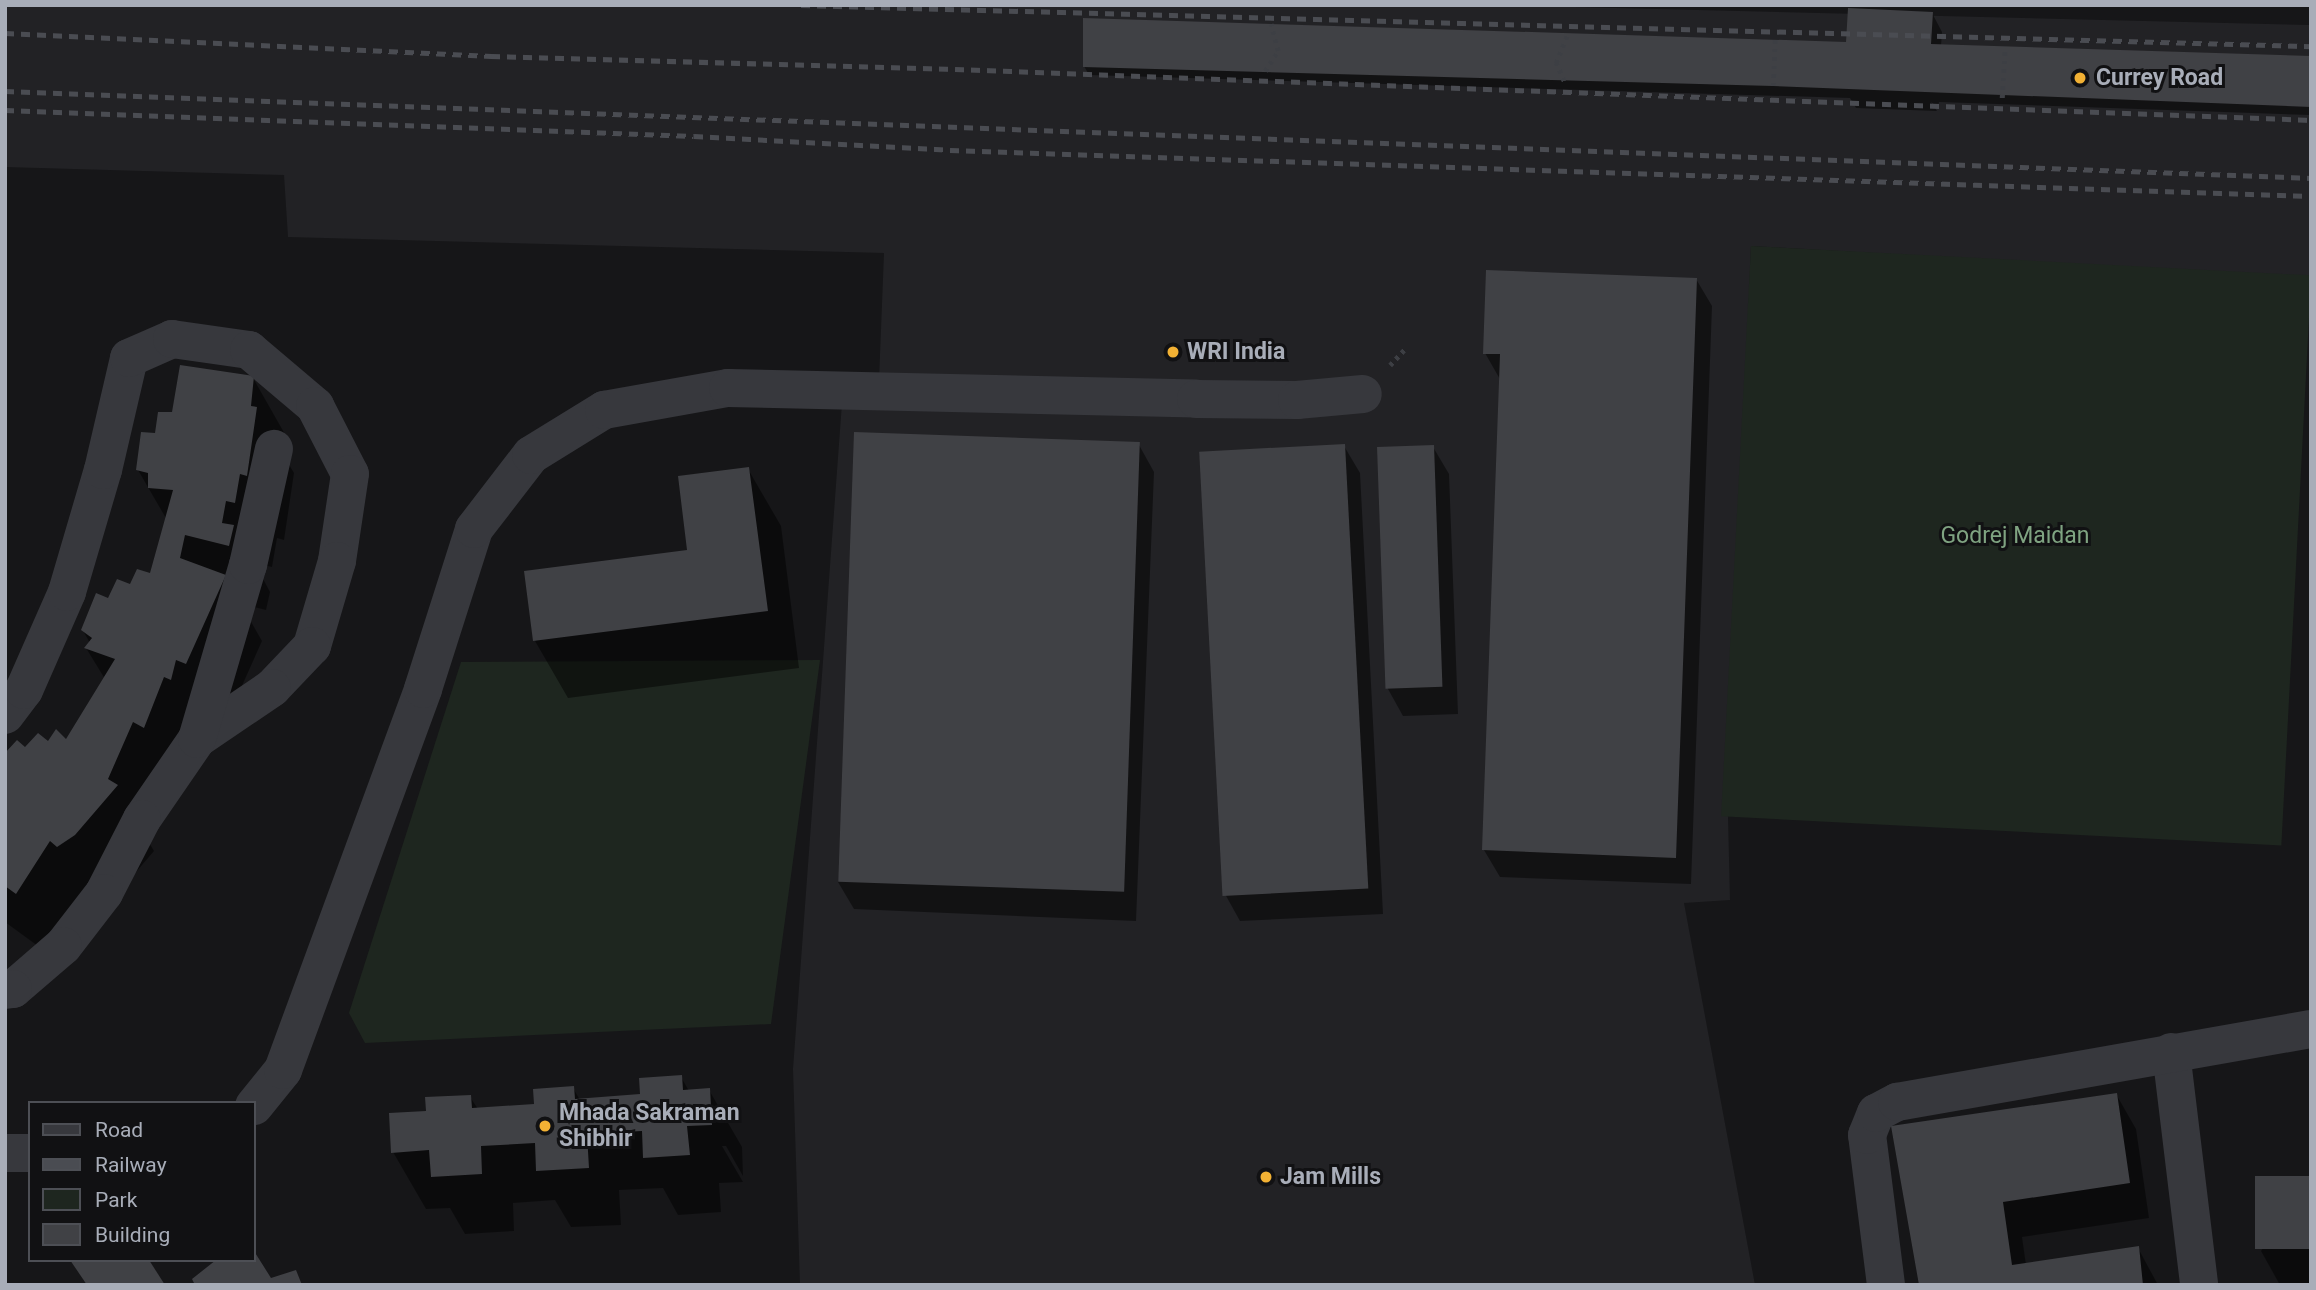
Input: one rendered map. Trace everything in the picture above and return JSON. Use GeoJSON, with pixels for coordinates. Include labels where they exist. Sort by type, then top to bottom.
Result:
{"type":"FeatureCollection","features":[{"type":"Feature","properties":{"kind":"street"},"geometry":{"type":"LineString","coordinates":[[5,715],[24,690],[67,592],[103,470],[129,358],[172,339],[249,350],[315,406],[350,474],[337,561],[312,646],[272,688],[197,739]]}},
{"type":"Feature","properties":{"kind":"street"},"geometry":{"type":"LineString","coordinates":[[256,1104],[283,1070],[423,689],[474,529],[531,455],[604,410],[728,388],[1297,400],[1363,394]]}},
{"type":"Feature","properties":{"kind":"street"},"geometry":{"type":"LineString","coordinates":[[5,990],[12,989],[63,946],[104,893],[142,818],[197,739],[248,565],[274,449]]}},
{"type":"Feature","properties":{"kind":"street"},"geometry":{"type":"LineString","coordinates":[[1886,1285],[1867,1135],[1876,1113],[1897,1102],[2311,1029]]}},
{"type":"Feature","properties":{"kind":"street"},"geometry":{"type":"LineString","coordinates":[[2171,1052],[2199,1285]]}},
{"type":"Feature","properties":{"kind":"street"},"geometry":{"type":"LineString","coordinates":[[5,1153],[28,1153]]}},
{"type":"Feature","properties":{"kind":"path"},"geometry":{"type":"LineString","coordinates":[[1265,71],[1278,51],[1271,24]]}},
{"type":"Feature","properties":{"kind":"path"},"geometry":{"type":"LineString","coordinates":[[1563,81],[1556,63],[1568,33]]}},
{"type":"Feature","properties":{"kind":"path"},"geometry":{"type":"LineString","coordinates":[[1773,86],[1775,39]]}},
{"type":"Feature","properties":{"kind":"path"},"geometry":{"type":"LineString","coordinates":[[2002,98],[2005,47]]}},
{"type":"Feature","properties":{"kind":"shaded area"},"geometry":{"type":"Polygon","coordinates":[[[5,5],[1491,5],[2311,25],[2311,278],[1751,246],[1728,816],[1730,900],[1684,903],[1755,1285],[800,1285],[793,1069],[842,403],[878,406],[884,253],[288,237],[284,175],[5,167],[5,5]]]}},
{"type":"Feature","properties":{"kind":"green space","name":"Godrej Maidan"},"geometry":{"type":"Polygon","coordinates":[[[1751,246],[2311,275],[2281,846],[1721,816],[1751,246]]]}},
{"type":"Feature","properties":{"kind":"green space"},"geometry":{"type":"Polygon","coordinates":[[[820,660],[771,1024],[365,1043],[349,1013],[461,662],[820,660]]]}},
{"type":"Feature","properties":{"kind":"building"},"geometry":{"type":"Polygon","coordinates":[[[1848,8],[1933,12],[1931,44],[2311,56],[2311,107],[1773,86],[1083,67],[1083,18],[1846,42],[1848,8]]]}},
{"type":"Feature","properties":{"kind":"building"},"geometry":{"type":"Polygon","coordinates":[[[1486,270],[1697,278],[1676,858],[1482,850],[1500,354],[1483,354],[1486,270]]]}},
{"type":"Feature","properties":{"kind":"building"},"geometry":{"type":"Polygon","coordinates":[[[180,365],[254,376],[251,406],[257,407],[247,476],[240,474],[235,503],[226,501],[222,523],[234,525],[229,546],[185,535],[180,558],[226,575],[186,664],[176,660],[171,680],[164,677],[144,728],[133,722],[108,779],[118,785],[75,835],[57,847],[50,841],[16,894],[5,886],[5,753],[17,740],[25,747],[38,733],[48,741],[56,729],[66,739],[115,659],[84,648],[92,638],[81,630],[96,593],[108,598],[117,579],[130,584],[137,569],[150,573],[173,490],[148,488],[148,473],[136,470],[141,432],[155,433],[158,412],[172,412],[180,365]]]}},
{"type":"Feature","properties":{"kind":"building"},"geometry":{"type":"Polygon","coordinates":[[[854,432],[1140,442],[1124,892],[838,882],[854,432]]]}},
{"type":"Feature","properties":{"kind":"building"},"geometry":{"type":"Polygon","coordinates":[[[1345,444],[1368,888],[1222,896],[1199,452],[1345,444]]]}},
{"type":"Feature","properties":{"kind":"building"},"geometry":{"type":"Polygon","coordinates":[[[1434,445],[1442,687],[1385,689],[1377,447],[1434,445]]]}},
{"type":"Feature","properties":{"kind":"building"},"geometry":{"type":"Polygon","coordinates":[[[749,467],[768,611],[533,641],[524,571],[687,550],[678,476],[749,467]]]}},
{"type":"Feature","properties":{"kind":"building","name":"Mhada Sakraman Shibhir"},"geometry":{"type":"Polygon","coordinates":[[[682,1075],[683,1090],[710,1088],[712,1125],[687,1126],[690,1155],[643,1158],[642,1131],[587,1134],[589,1168],[536,1171],[535,1143],[481,1146],[482,1174],[431,1177],[429,1150],[391,1153],[389,1113],[426,1111],[425,1097],[471,1095],[472,1108],[534,1104],[533,1089],[574,1086],[575,1099],[640,1094],[639,1078],[682,1075]]]}},
{"type":"Feature","properties":{"kind":"building"},"geometry":{"type":"Polygon","coordinates":[[[2117,1093],[2130,1183],[2003,1202],[2012,1265],[2139,1246],[2143,1285],[1919,1285],[1891,1126],[2117,1093]]]}},
{"type":"Feature","properties":{"kind":"building"},"geometry":{"type":"Polygon","coordinates":[[[2255,1176],[2311,1176],[2311,1249],[2255,1249],[2255,1176]]]}},
{"type":"Feature","properties":{"kind":"building"},"geometry":{"type":"Polygon","coordinates":[[[256,1254],[271,1278],[296,1270],[302,1285],[195,1285],[192,1279],[213,1262],[256,1262],[256,1254]]]}},
{"type":"Feature","properties":{"kind":"building"},"geometry":{"type":"Polygon","coordinates":[[[71,1262],[150,1262],[165,1285],[87,1285],[71,1262]]]}},
{"type":"Feature","properties":{"kind":"railway"},"geometry":{"type":"LineString","coordinates":[[801,5],[2311,46]]}},
{"type":"Feature","properties":{"kind":"railway"},"geometry":{"type":"LineString","coordinates":[[5,33],[491,56],[955,69],[2311,120]]}},
{"type":"Feature","properties":{"kind":"railway"},"geometry":{"type":"LineString","coordinates":[[5,91],[2311,178]]}},
{"type":"Feature","properties":{"kind":"railway"},"geometry":{"type":"LineString","coordinates":[[5,110],[694,136],[950,150],[2311,196]]}},
{"type":"Feature","properties":{"kind":"place","name":"Currey Road"},"geometry":{"type":"Point","coordinates":[2080,78]}},
{"type":"Feature","properties":{"kind":"place","name":"WRI India"},"geometry":{"type":"Point","coordinates":[1173,352]}},
{"type":"Feature","properties":{"kind":"place","name":"Mhada Sakraman Shibhir"},"geometry":{"type":"Point","coordinates":[545,1126]}},
{"type":"Feature","properties":{"kind":"place","name":"Jam Mills"},"geometry":{"type":"Point","coordinates":[1266,1177]}}]}
